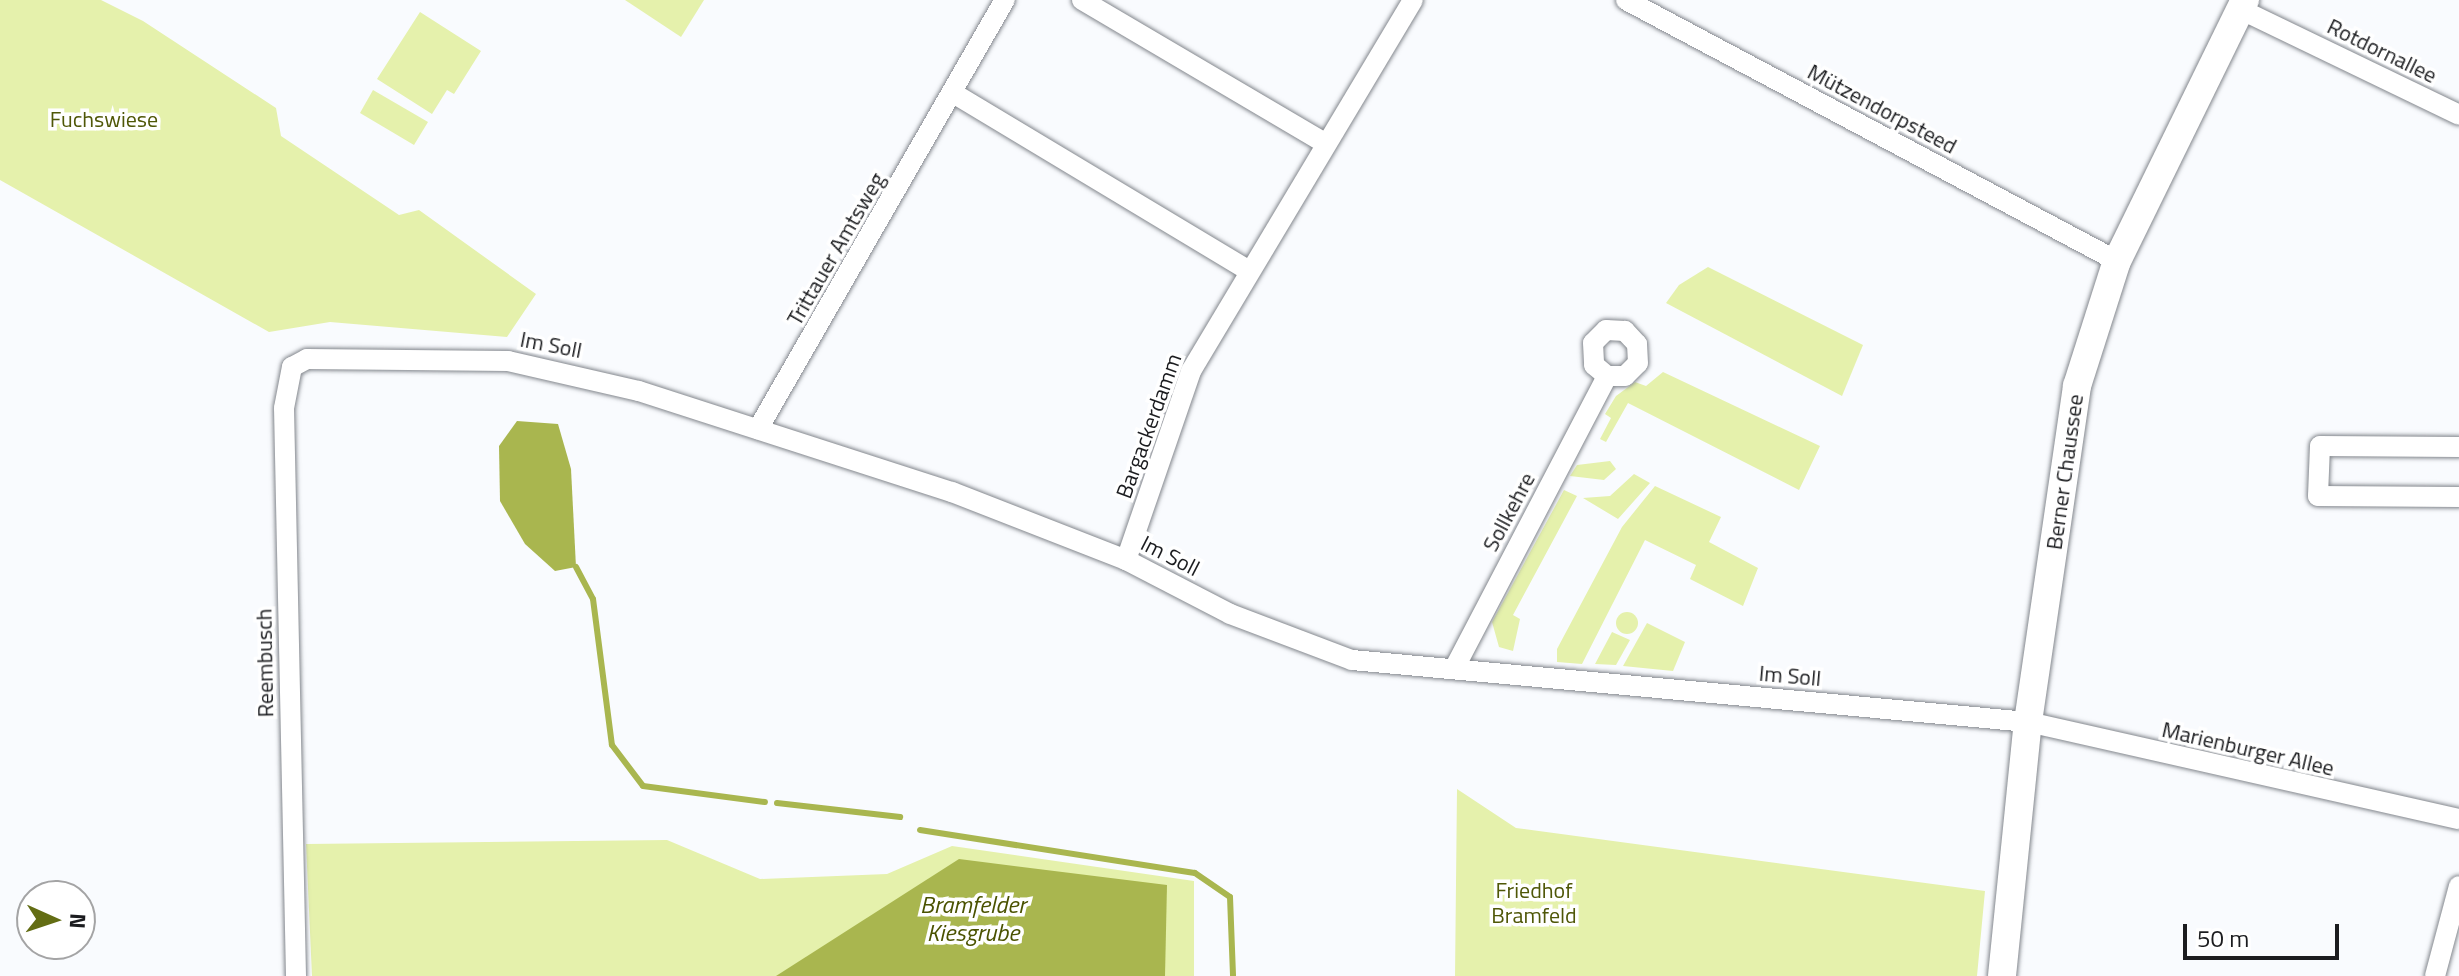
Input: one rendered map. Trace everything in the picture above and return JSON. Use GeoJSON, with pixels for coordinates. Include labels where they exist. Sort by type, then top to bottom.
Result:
{"type":"FeatureCollection","features":[{"type":"Feature","properties":{"kind":"street","name":"Trittauer Amtsweg"},"geometry":{"type":"LineString","coordinates":[[758,429],[1005,0]]}},
{"type":"Feature","properties":{"kind":"street"},"geometry":{"type":"LineString","coordinates":[[1082,0],[1325,143]]}},
{"type":"Feature","properties":{"kind":"street","name":"Bargackerdamm"},"geometry":{"type":"LineString","coordinates":[[1126,560],[1191,371],[1413,0]]}},
{"type":"Feature","properties":{"kind":"street","name":"Mützendorpsteed"},"geometry":{"type":"LineString","coordinates":[[1626,0],[2117,261]]}},
{"type":"Feature","properties":{"kind":"street","name":"Berner Chaussee"},"geometry":{"type":"LineString","coordinates":[[2002,976],[2028,722],[2077,386],[2117,261],[2242,5]]}},
{"type":"Feature","properties":{"kind":"street","name":"Rotdornallee"},"geometry":{"type":"LineString","coordinates":[[2242,5],[2459,115]]}},
{"type":"Feature","properties":{"kind":"street"},"geometry":{"type":"LineString","coordinates":[[953,93],[1249,271]]}},
{"type":"Feature","properties":{"kind":"street","name":"Im Soll"},"geometry":{"type":"LineString","coordinates":[[307,359],[508,361],[560,369],[952,492],[1126,560],[1230,614],[1318,650],[1352,660],[2028,722]]}},
{"type":"Feature","properties":{"kind":"street","name":"Reembusch"},"geometry":{"type":"LineString","coordinates":[[296,976],[284,408],[292,367],[307,359]]}},
{"type":"Feature","properties":{"kind":"street","name":"Sollkehre"},"geometry":{"type":"LineString","coordinates":[[1454,669],[1607,376]]}},
{"type":"Feature","properties":{"kind":"street"},"geometry":{"type":"LineString","coordinates":[[2459,447],[2320,446],[2318,496],[2459,497]]}},
{"type":"Feature","properties":{"kind":"street","name":"Marienburger Allee"},"geometry":{"type":"LineString","coordinates":[[2028,722],[2459,819]]}},
{"type":"Feature","properties":{"kind":"street"},"geometry":{"type":"LineString","coordinates":[[2435,976],[2459,886]]}},
{"type":"Feature","properties":{"kind":"green space","name":"Fuchswiese"},"geometry":{"type":"Polygon","coordinates":[[[0,0],[101,0],[143,21],[276,108],[281,136],[399,215],[419,210],[536,294],[507,337],[330,322],[269,332],[0,180],[0,0]]]}},
{"type":"Feature","properties":{"kind":"green space"},"geometry":{"type":"Polygon","coordinates":[[[625,0],[704,0],[681,37],[625,0]]]}},
{"type":"Feature","properties":{"kind":"green space"},"geometry":{"type":"Polygon","coordinates":[[[420,12],[481,51],[454,94],[447,90],[432,114],[377,79],[420,12]]]}},
{"type":"Feature","properties":{"kind":"green space"},"geometry":{"type":"Polygon","coordinates":[[[373,90],[428,122],[414,145],[360,113],[373,90]]]}},
{"type":"Feature","properties":{"kind":"green space"},"geometry":{"type":"Polygon","coordinates":[[[1708,267],[1863,345],[1842,396],[1666,303],[1679,285],[1708,267]]]}},
{"type":"Feature","properties":{"kind":"green space"},"geometry":{"type":"Polygon","coordinates":[[[1663,372],[1820,446],[1799,490],[1628,403],[1606,442],[1600,439],[1611,418],[1605,414],[1616,396],[1635,382],[1646,386],[1663,372]]]}},
{"type":"Feature","properties":{"kind":"green space"},"geometry":{"type":"Polygon","coordinates":[[[1610,461],[1616,469],[1604,480],[1570,476],[1577,465],[1610,461]]]}},
{"type":"Feature","properties":{"kind":"green space"},"geometry":{"type":"Polygon","coordinates":[[[1634,474],[1650,483],[1618,519],[1583,498],[1610,496],[1634,474]]]}},
{"type":"Feature","properties":{"kind":"green space"},"geometry":{"type":"Polygon","coordinates":[[[1655,486],[1721,517],[1709,542],[1758,568],[1743,606],[1690,579],[1696,565],[1645,540],[1582,664],[1557,662],[1557,649],[1622,527],[1655,486]]]}},
{"type":"Feature","properties":{"kind":"green space"},"geometry":{"type":"Polygon","coordinates":[[[1564,490],[1577,496],[1513,615],[1520,619],[1513,651],[1499,647],[1492,622],[1564,490]]]}},
{"type":"Feature","properties":{"kind":"green space"},"geometry":{"type":"Polygon","coordinates":[[[1627,612],[1635,615],[1638,623],[1635,631],[1627,634],[1619,631],[1616,623],[1619,615],[1627,612]]]}},
{"type":"Feature","properties":{"kind":"green space"},"geometry":{"type":"Polygon","coordinates":[[[1647,623],[1685,642],[1673,671],[1623,666],[1647,623]]]}},
{"type":"Feature","properties":{"kind":"green space"},"geometry":{"type":"Polygon","coordinates":[[[1612,632],[1630,640],[1616,665],[1595,664],[1612,632]]]}},
{"type":"Feature","properties":{"kind":"green space","name":"Friedhof Bramfeld"},"geometry":{"type":"Polygon","coordinates":[[[1457,789],[1516,828],[1985,891],[1977,976],[1455,976],[1457,789]]]}},
{"type":"Feature","properties":{"kind":"green space"},"geometry":{"type":"Polygon","coordinates":[[[667,840],[760,879],[887,874],[952,846],[1194,881],[1194,976],[312,976],[306,844],[667,840]]]}},
{"type":"Feature","properties":{"kind":"water"},"geometry":{"type":"Polygon","coordinates":[[[517,421],[558,424],[571,469],[576,567],[555,571],[525,544],[500,501],[499,446],[517,421]]]}},
{"type":"Feature","properties":{"kind":"water","name":"Bramfelder Kiesgrube"},"geometry":{"type":"Polygon","coordinates":[[[959,859],[1167,885],[1165,976],[776,976],[959,859]]]}},
{"type":"Feature","properties":{"kind":"waterway"},"geometry":{"type":"LineString","coordinates":[[576,567],[593,599],[612,745],[643,786],[765,802]]}},
{"type":"Feature","properties":{"kind":"waterway"},"geometry":{"type":"LineString","coordinates":[[777,803],[900,817]]}},
{"type":"Feature","properties":{"kind":"waterway"},"geometry":{"type":"LineString","coordinates":[[920,830],[1195,873],[1230,897],[1233,976]]}}]}
